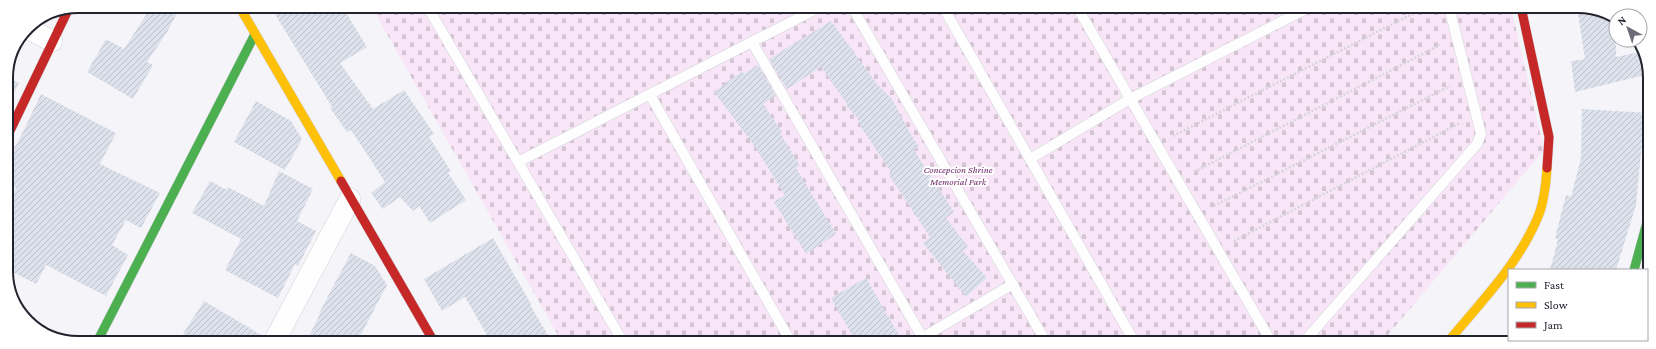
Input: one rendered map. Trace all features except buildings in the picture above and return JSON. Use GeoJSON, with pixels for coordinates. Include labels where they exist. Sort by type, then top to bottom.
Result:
{"type":"FeatureCollection","features":[{"type":"Feature","properties":{"kind":"street"},"geometry":{"type":"LineString","coordinates":[[242,13],[254,36],[311,127],[350,199],[430,336]]}},
{"type":"Feature","properties":{"kind":"street"},"geometry":{"type":"LineString","coordinates":[[1453,336],[1516,257],[1538,218],[1546,182],[1549,137],[1523,13]]}},
{"type":"Feature","properties":{"kind":"street"},"geometry":{"type":"LineString","coordinates":[[13,122],[66,15]]}},
{"type":"Feature","properties":{"kind":"street"},"geometry":{"type":"LineString","coordinates":[[33,31],[52,41]]}},
{"type":"Feature","properties":{"kind":"street"},"geometry":{"type":"LineString","coordinates":[[100,336],[254,36]]}},
{"type":"Feature","properties":{"kind":"street"},"geometry":{"type":"LineString","coordinates":[[277,336],[350,199]]}},
{"type":"Feature","properties":{"kind":"street"},"geometry":{"type":"LineString","coordinates":[[1634,269],[1643,237]]}},
{"type":"Feature","properties":{"kind":"lane"},"geometry":{"type":"LineString","coordinates":[[431,13],[620,336]]}},
{"type":"Feature","properties":{"kind":"lane"},"geometry":{"type":"LineString","coordinates":[[518,162],[808,13]]}},
{"type":"Feature","properties":{"kind":"lane"},"geometry":{"type":"LineString","coordinates":[[855,13],[1043,336]]}},
{"type":"Feature","properties":{"kind":"lane"},"geometry":{"type":"LineString","coordinates":[[946,13],[1132,336]]}},
{"type":"Feature","properties":{"kind":"lane"},"geometry":{"type":"LineString","coordinates":[[1080,13],[1268,336]]}},
{"type":"Feature","properties":{"kind":"lane"},"geometry":{"type":"LineString","coordinates":[[1030,159],[1130,99],[1298,13]]}},
{"type":"Feature","properties":{"kind":"lane"},"geometry":{"type":"LineString","coordinates":[[1309,336],[1477,144],[1481,134],[1450,13]]}},
{"type":"Feature","properties":{"kind":"lane"},"geometry":{"type":"LineString","coordinates":[[752,42],[918,336]]}},
{"type":"Feature","properties":{"kind":"lane"},"geometry":{"type":"LineString","coordinates":[[650,95],[788,336]]}},
{"type":"Feature","properties":{"kind":"lane"},"geometry":{"type":"LineString","coordinates":[[929,336],[1013,284]]}},
{"type":"Feature","properties":{"kind":"path"},"geometry":{"type":"LineString","coordinates":[[1157,144],[1414,13]]}},
{"type":"Feature","properties":{"kind":"path"},"geometry":{"type":"LineString","coordinates":[[1178,181],[1456,37]]}},
{"type":"Feature","properties":{"kind":"path"},"geometry":{"type":"LineString","coordinates":[[1197,214],[1467,77]]}},
{"type":"Feature","properties":{"kind":"path"},"geometry":{"type":"LineString","coordinates":[[1218,250],[1476,115]]}},
{"type":"Feature","properties":{"kind":"green space","name":"Concepcion Shrine Memorial Park"},"geometry":{"type":"Polygon","coordinates":[[[375,13],[1512,13],[1544,150],[1387,336],[559,336],[375,13]]]}},
{"type":"Feature","properties":{"kind":"traffic: fast"},"geometry":{"type":"LineString","coordinates":[[100,336],[254,36]]}},
{"type":"Feature","properties":{"kind":"traffic: fast"},"geometry":{"type":"LineString","coordinates":[[1634,269],[1643,237]]}},
{"type":"Feature","properties":{"kind":"traffic: slow"},"geometry":{"type":"LineString","coordinates":[[243,13],[341,181]]}},
{"type":"Feature","properties":{"kind":"traffic: slow"},"geometry":{"type":"LineString","coordinates":[[1508,269],[1529,236],[1537,219],[1543,200],[1547,168]]}},
{"type":"Feature","properties":{"kind":"traffic: slow"},"geometry":{"type":"LineString","coordinates":[[1453,336],[1508,269]]}},
{"type":"Feature","properties":{"kind":"traffic: jam"},"geometry":{"type":"LineString","coordinates":[[1522,13],[1549,137],[1547,168]]}},
{"type":"Feature","properties":{"kind":"traffic: jam"},"geometry":{"type":"LineString","coordinates":[[13,125],[66,15]]}},
{"type":"Feature","properties":{"kind":"traffic: jam"},"geometry":{"type":"LineString","coordinates":[[341,181],[431,336]]}}]}
